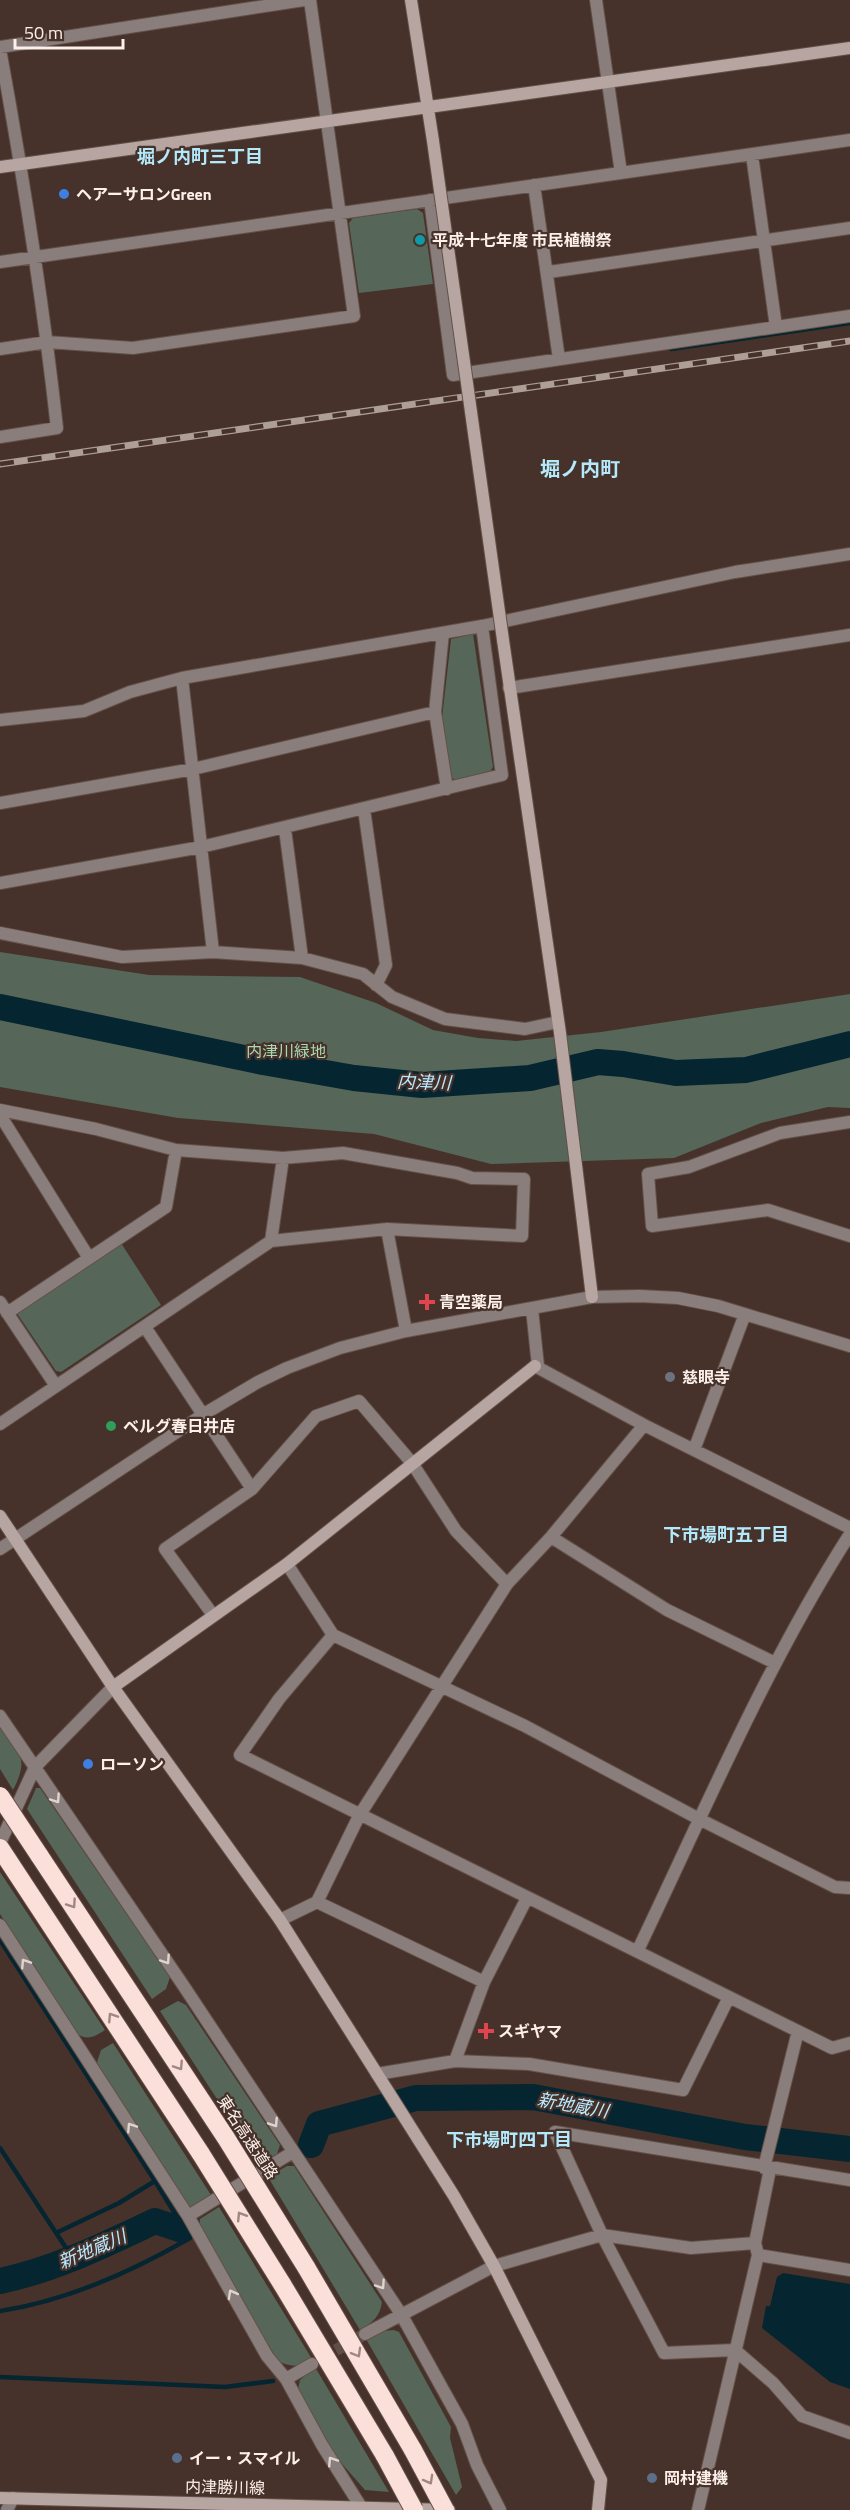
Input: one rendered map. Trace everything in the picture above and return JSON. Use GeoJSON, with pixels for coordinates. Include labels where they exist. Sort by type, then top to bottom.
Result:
{"type":"FeatureCollection","features":[{"type":"Feature","properties":{"kind":"highway","name":"東名高速道路"},"geometry":{"type":"LineString","coordinates":[[0,1796],[226,2138],[306,2267],[413,2450],[445,2510]]}},
{"type":"Feature","properties":{"kind":"highway"},"geometry":{"type":"LineString","coordinates":[[0,1848],[201,2154],[385,2456],[414,2510]]}},
{"type":"Feature","properties":{"kind":"street"},"geometry":{"type":"LineString","coordinates":[[0,437],[57,428],[21,164],[0,48],[304,0]]}},
{"type":"Feature","properties":{"kind":"street"},"geometry":{"type":"LineString","coordinates":[[0,349],[47,342],[133,348],[354,316],[329,122],[310,0]]}},
{"type":"Feature","properties":{"kind":"street"},"geometry":{"type":"LineString","coordinates":[[411,0],[559,1028],[592,1296]]}},
{"type":"Feature","properties":{"kind":"street"},"geometry":{"type":"LineString","coordinates":[[596,0],[621,173]]}},
{"type":"Feature","properties":{"kind":"street"},"geometry":{"type":"LineString","coordinates":[[0,167],[427,108],[607,80],[850,48]]}},
{"type":"Feature","properties":{"kind":"street"},"geometry":{"type":"LineString","coordinates":[[0,261],[850,140]]}},
{"type":"Feature","properties":{"kind":"street"},"geometry":{"type":"LineString","coordinates":[[752,155],[776,327]]}},
{"type":"Feature","properties":{"kind":"street"},"geometry":{"type":"LineString","coordinates":[[534,185],[549,272],[559,359]]}},
{"type":"Feature","properties":{"kind":"street"},"geometry":{"type":"LineString","coordinates":[[430,201],[453,375],[850,316]]}},
{"type":"Feature","properties":{"kind":"street"},"geometry":{"type":"LineString","coordinates":[[549,272],[850,228]]}},
{"type":"Feature","properties":{"kind":"street"},"geometry":{"type":"LineString","coordinates":[[0,720],[84,711],[130,692],[182,678],[482,626],[735,572],[850,554]]}},
{"type":"Feature","properties":{"kind":"street"},"geometry":{"type":"LineString","coordinates":[[0,883],[201,848],[502,775],[482,626]]}},
{"type":"Feature","properties":{"kind":"street"},"geometry":{"type":"LineString","coordinates":[[443,633],[435,712],[447,789]]}},
{"type":"Feature","properties":{"kind":"street"},"geometry":{"type":"LineString","coordinates":[[509,688],[850,635]]}},
{"type":"Feature","properties":{"kind":"street"},"geometry":{"type":"LineString","coordinates":[[182,678],[213,952]]}},
{"type":"Feature","properties":{"kind":"street"},"geometry":{"type":"LineString","coordinates":[[0,803],[193,769],[435,712]]}},
{"type":"Feature","properties":{"kind":"street"},"geometry":{"type":"LineString","coordinates":[[364,810],[386,965],[376,985]]}},
{"type":"Feature","properties":{"kind":"street"},"geometry":{"type":"LineString","coordinates":[[285,829],[302,958]]}},
{"type":"Feature","properties":{"kind":"street"},"geometry":{"type":"LineString","coordinates":[[0,933],[122,957],[144,958],[213,952],[302,958],[363,974],[392,997],[444,1019],[525,1029],[559,1028]]}},
{"type":"Feature","properties":{"kind":"street"},"geometry":{"type":"LineString","coordinates":[[0,1110],[96,1129],[176,1149],[283,1158],[343,1153],[457,1173],[472,1178],[524,1179],[522,1236],[387,1229],[271,1241],[0,1424]]}},
{"type":"Feature","properties":{"kind":"street"},"geometry":{"type":"LineString","coordinates":[[0,1115],[89,1258]]}},
{"type":"Feature","properties":{"kind":"street"},"geometry":{"type":"LineString","coordinates":[[850,1122],[780,1132],[689,1167],[648,1174],[651,1226],[768,1210],[850,1236]]}},
{"type":"Feature","properties":{"kind":"street"},"geometry":{"type":"LineString","coordinates":[[8,1313],[166,1207],[176,1149]]}},
{"type":"Feature","properties":{"kind":"street"},"geometry":{"type":"LineString","coordinates":[[271,1241],[283,1158]]}},
{"type":"Feature","properties":{"kind":"street"},"geometry":{"type":"LineString","coordinates":[[387,1229],[406,1332]]}},
{"type":"Feature","properties":{"kind":"street"},"geometry":{"type":"LineString","coordinates":[[0,1549],[204,1414],[286,1368],[340,1348],[406,1332],[592,1296],[678,1298],[745,1314],[850,1346]]}},
{"type":"Feature","properties":{"kind":"street"},"geometry":{"type":"LineString","coordinates":[[0,1302],[56,1386]]}},
{"type":"Feature","properties":{"kind":"street"},"geometry":{"type":"LineString","coordinates":[[532,1309],[536,1366]]}},
{"type":"Feature","properties":{"kind":"street"},"geometry":{"type":"LineString","coordinates":[[693,1450],[745,1314]]}},
{"type":"Feature","properties":{"kind":"street"},"geometry":{"type":"LineString","coordinates":[[145,1327],[252,1488]]}},
{"type":"Feature","properties":{"kind":"street"},"geometry":{"type":"LineString","coordinates":[[536,1366],[644,1425],[850,1528]]}},
{"type":"Feature","properties":{"kind":"street"},"geometry":{"type":"LineString","coordinates":[[0,1843],[34,1767],[113,1687],[287,1564],[536,1366]]}},
{"type":"Feature","properties":{"kind":"street"},"geometry":{"type":"LineString","coordinates":[[213,1615],[165,1549],[252,1488],[316,1416],[359,1401],[412,1463],[456,1531],[507,1584]]}},
{"type":"Feature","properties":{"kind":"street"},"geometry":{"type":"LineString","coordinates":[[280,1920],[317,1902],[358,1816],[507,1584],[551,1537],[644,1425]]}},
{"type":"Feature","properties":{"kind":"street"},"geometry":{"type":"LineString","coordinates":[[0,1516],[113,1687],[280,1920],[494,2266],[601,2480],[598,2510]]}},
{"type":"Feature","properties":{"kind":"street"},"geometry":{"type":"LineString","coordinates":[[638,1950],[775,1663],[813,1592],[850,1534]]}},
{"type":"Feature","properties":{"kind":"street"},"geometry":{"type":"LineString","coordinates":[[551,1537],[668,1610],[775,1663]]}},
{"type":"Feature","properties":{"kind":"street"},"geometry":{"type":"LineString","coordinates":[[287,1564],[333,1635],[443,1685],[701,1820],[835,1887],[850,1888]]}},
{"type":"Feature","properties":{"kind":"street"},"geometry":{"type":"LineString","coordinates":[[333,1635],[279,1699],[240,1755],[358,1816],[638,1950],[832,2048],[850,2043]]}},
{"type":"Feature","properties":{"kind":"street"},"geometry":{"type":"LineString","coordinates":[[0,1716],[183,1984],[401,2314],[462,2424],[477,2465],[500,2510]]}},
{"type":"Feature","properties":{"kind":"street"},"geometry":{"type":"LineString","coordinates":[[455,2061],[484,1982],[527,1898]]}},
{"type":"Feature","properties":{"kind":"street"},"geometry":{"type":"LineString","coordinates":[[317,1902],[484,1982]]}},
{"type":"Feature","properties":{"kind":"street"},"geometry":{"type":"LineString","coordinates":[[0,1925],[188,2216],[267,2356],[286,2379],[322,2445],[362,2508]]}},
{"type":"Feature","properties":{"kind":"street"},"geometry":{"type":"LineString","coordinates":[[379,2078],[455,2061],[528,2064],[683,2090],[729,1997]]}},
{"type":"Feature","properties":{"kind":"street"},"geometry":{"type":"LineString","coordinates":[[698,2510],[735,2350],[756,2249],[767,2168],[798,2031]]}},
{"type":"Feature","properties":{"kind":"street"},"geometry":{"type":"LineString","coordinates":[[850,2181],[555,2132],[602,2235],[664,2353],[735,2350],[773,2383],[802,2416],[850,2433]]}},
{"type":"Feature","properties":{"kind":"street"},"geometry":{"type":"LineString","coordinates":[[188,2216],[293,2152]]}},
{"type":"Feature","properties":{"kind":"street"},"geometry":{"type":"LineString","coordinates":[[365,2334],[494,2266],[602,2235],[691,2248],[756,2249],[850,2270]]}},
{"type":"Feature","properties":{"kind":"street"},"geometry":{"type":"LineString","coordinates":[[286,2379],[312,2364]]}},
{"type":"Feature","properties":{"kind":"street"},"geometry":{"type":"LineString","coordinates":[[0,2503],[6,2498]]}},
{"type":"Feature","properties":{"kind":"street"},"geometry":{"type":"LineString","coordinates":[[6,2498],[7,2510]]}},
{"type":"Feature","properties":{"kind":"street","name":"内津勝川線"},"geometry":{"type":"LineString","coordinates":[[6,2498],[450,2510]]}},
{"type":"Feature","properties":{"kind":"green space"},"geometry":{"type":"Polygon","coordinates":[[[417,209],[423,213],[433,284],[359,293],[349,223],[353,218],[417,209]]]}},
{"type":"Feature","properties":{"kind":"green space"},"geometry":{"type":"Polygon","coordinates":[[[473,634],[493,767],[490,772],[455,780],[452,778],[442,718],[451,639],[473,634]]]}},
{"type":"Feature","properties":{"kind":"green space","name":"内津川緑地"},"geometry":{"type":"Polygon","coordinates":[[[0,952],[149,975],[300,977],[376,1003],[433,1030],[478,1038],[516,1041],[601,1032],[850,994],[850,1108],[828,1107],[761,1123],[674,1158],[491,1164],[374,1134],[178,1118],[0,1087],[0,952]]]}},
{"type":"Feature","properties":{"kind":"green space"},"geometry":{"type":"Polygon","coordinates":[[[121,1243],[161,1305],[61,1372],[56,1371],[16,1312],[121,1243]]]}},
{"type":"Feature","properties":{"kind":"green space"},"geometry":{"type":"Polygon","coordinates":[[[0,1726],[20,1756],[21,1770],[13,1790],[0,1769],[0,1726]]]}},
{"type":"Feature","properties":{"kind":"green space"},"geometry":{"type":"Polygon","coordinates":[[[36,1788],[40,1788],[170,1977],[166,1989],[152,1999],[27,1809],[36,1788]]]}},
{"type":"Feature","properties":{"kind":"green space"},"geometry":{"type":"Polygon","coordinates":[[[0,1872],[105,2030],[90,2037],[76,2033],[0,1914],[0,1872]]]}},
{"type":"Feature","properties":{"kind":"green space"},"geometry":{"type":"Polygon","coordinates":[[[178,2001],[186,2005],[280,2145],[277,2154],[259,2164],[160,2011],[178,2001]]]}},
{"type":"Feature","properties":{"kind":"green space"},"geometry":{"type":"Polygon","coordinates":[[[113,2043],[211,2195],[191,2208],[187,2208],[97,2062],[101,2050],[113,2043]]]}},
{"type":"Feature","properties":{"kind":"green space"},"geometry":{"type":"Polygon","coordinates":[[[287,2166],[294,2166],[382,2302],[375,2319],[360,2330],[268,2177],[287,2166]]]}},
{"type":"Feature","properties":{"kind":"green space"},"geometry":{"type":"Polygon","coordinates":[[[219,2207],[312,2359],[307,2362],[295,2366],[278,2361],[199,2230],[200,2219],[219,2207]]]}},
{"type":"Feature","properties":{"kind":"green space"},"geometry":{"type":"Polygon","coordinates":[[[383,2331],[399,2332],[451,2427],[450,2438],[462,2487],[456,2495],[366,2339],[383,2331]]]}},
{"type":"Feature","properties":{"kind":"green space"},"geometry":{"type":"Polygon","coordinates":[[[315,2367],[389,2492],[365,2490],[329,2449],[297,2394],[300,2380],[315,2367]]]}},
{"type":"Feature","properties":{"kind":"water"},"geometry":{"type":"Polygon","coordinates":[[[783,2273],[850,2284],[850,2389],[830,2382],[762,2328],[766,2306],[770,2306],[777,2277],[783,2273]]]}},
{"type":"Feature","properties":{"kind":"waterway"},"geometry":{"type":"LineString","coordinates":[[671,349],[850,323]]}},
{"type":"Feature","properties":{"kind":"waterway","name":"内津川"},"geometry":{"type":"LineString","coordinates":[[0,1007],[263,1062],[354,1078],[422,1085],[530,1078],[598,1062],[676,1073],[746,1070],[850,1044]]}},
{"type":"Feature","properties":{"kind":"waterway"},"geometry":{"type":"LineString","coordinates":[[0,1940],[155,2181]]}},
{"type":"Feature","properties":{"kind":"waterway","name":"新地蔵川"},"geometry":{"type":"LineString","coordinates":[[311,2145],[319,2124],[416,2098],[533,2097],[745,2137],[850,2149]]}},
{"type":"Feature","properties":{"kind":"waterway"},"geometry":{"type":"LineString","coordinates":[[0,2148],[74,2260]]}},
{"type":"Feature","properties":{"kind":"waterway"},"geometry":{"type":"LineString","coordinates":[[0,2311],[50,2300],[98,2283],[146,2262],[190,2238],[155,2181],[119,2203],[58,2232]]}},
{"type":"Feature","properties":{"kind":"waterway","name":"新地蔵川"},"geometry":{"type":"LineString","coordinates":[[0,2281],[60,2263],[155,2221],[182,2230]]}},
{"type":"Feature","properties":{"kind":"waterway"},"geometry":{"type":"LineString","coordinates":[[0,2377],[225,2387],[273,2381]]}},
{"type":"Feature","properties":{"kind":"tunnel"},"geometry":{"type":"LineString","coordinates":[[320,2359],[365,2334]]}},
{"type":"Feature","properties":{"kind":"railway"},"geometry":{"type":"LineString","coordinates":[[0,464],[850,341]]}},
{"type":"Feature","properties":{"kind":"place","name":"ヘアーサロンGreen"},"geometry":{"type":"Point","coordinates":[64,194]}},
{"type":"Feature","properties":{"kind":"place","name":"平成十七年度 市民植樹祭"},"geometry":{"type":"Point","coordinates":[420,240]}},
{"type":"Feature","properties":{"kind":"place","name":"青空薬局"},"geometry":{"type":"Point","coordinates":[427,1302]}},
{"type":"Feature","properties":{"kind":"place","name":"慈眼寺"},"geometry":{"type":"Point","coordinates":[670,1377]}},
{"type":"Feature","properties":{"kind":"place","name":"ベルグ春日井店"},"geometry":{"type":"Point","coordinates":[111,1426]}},
{"type":"Feature","properties":{"kind":"place","name":"ローソン"},"geometry":{"type":"Point","coordinates":[88,1764]}},
{"type":"Feature","properties":{"kind":"place","name":"スギヤマ"},"geometry":{"type":"Point","coordinates":[486,2031]}},
{"type":"Feature","properties":{"kind":"place","name":"イー・スマイル"},"geometry":{"type":"Point","coordinates":[177,2458]}},
{"type":"Feature","properties":{"kind":"place","name":"岡村建機"},"geometry":{"type":"Point","coordinates":[652,2478]}},
{"type":"Feature","properties":{"kind":"district","name":"堀ノ内町三丁目"},"geometry":{"type":"Point","coordinates":[200,156]}},
{"type":"Feature","properties":{"kind":"district","name":"堀ノ内町"},"geometry":{"type":"Point","coordinates":[580,468]}},
{"type":"Feature","properties":{"kind":"district","name":"下市場町五丁目"},"geometry":{"type":"Point","coordinates":[726,1534]}},
{"type":"Feature","properties":{"kind":"district","name":"下市場町四丁目"},"geometry":{"type":"Point","coordinates":[509,2139]}}]}
